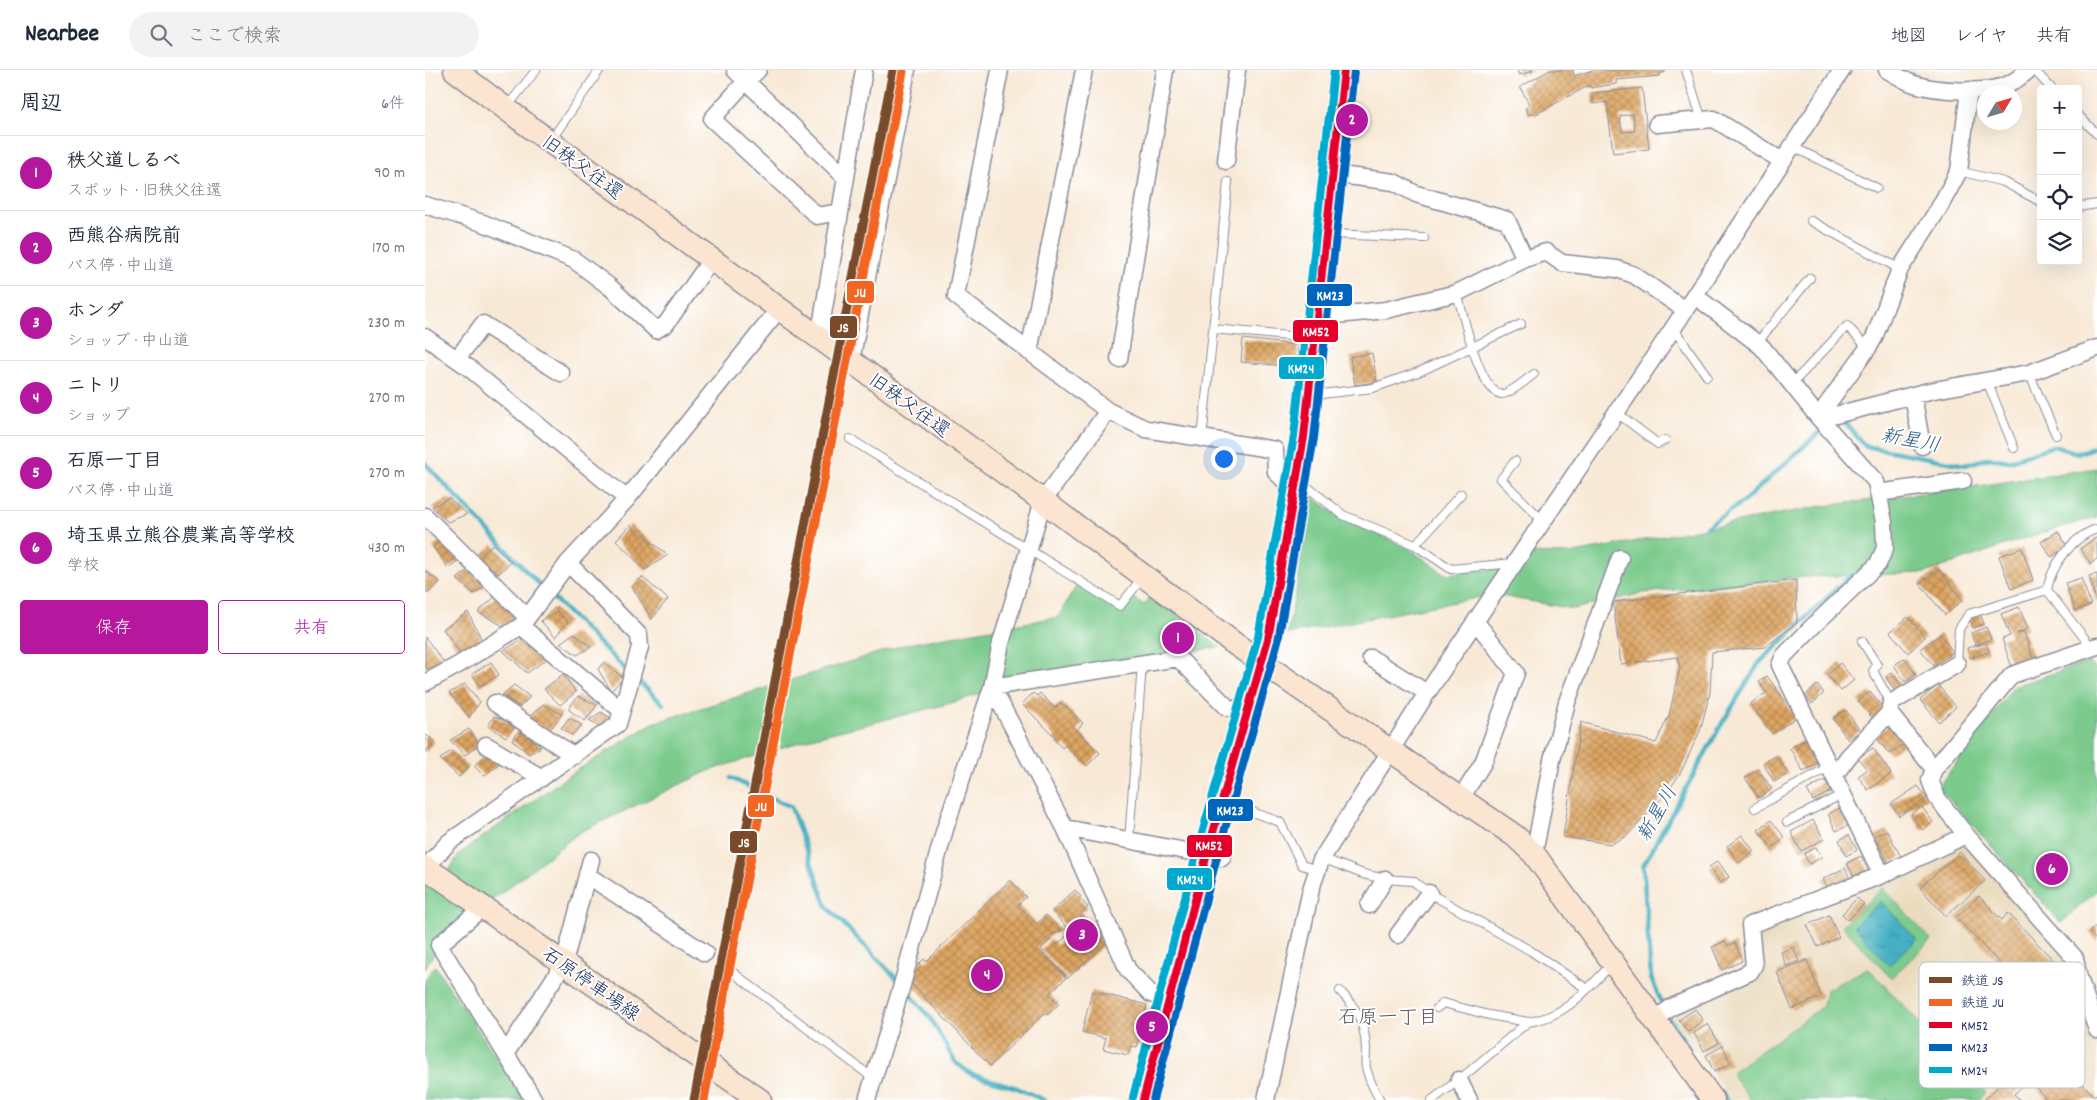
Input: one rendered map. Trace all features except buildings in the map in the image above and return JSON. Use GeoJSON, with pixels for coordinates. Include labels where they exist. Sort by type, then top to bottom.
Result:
{"type":"FeatureCollection","features":[{"type":"Feature","properties":{"kind":"highway"},"geometry":{"type":"LineString","coordinates":[[1158,1100],[1247,714],[1253,656],[1297,481],[1309,396],[1344,70]]}},
{"type":"Feature","properties":{"kind":"highway"},"geometry":{"type":"LineString","coordinates":[[1143,1100],[1168,1000],[1215,856],[1235,806],[1270,684],[1253,656]]}},
{"type":"Feature","properties":{"kind":"street"},"geometry":{"type":"LineString","coordinates":[[819,338],[864,70]]}},
{"type":"Feature","properties":{"kind":"street"},"geometry":{"type":"LineString","coordinates":[[851,361],[907,70]]}},
{"type":"Feature","properties":{"kind":"street"},"geometry":{"type":"LineString","coordinates":[[902,149],[916,70]]}},
{"type":"Feature","properties":{"kind":"street"},"geometry":{"type":"LineString","coordinates":[[1000,70],[956,296],[1108,411],[1146,429],[1275,450],[1276,472],[1285,481],[1297,481]]}},
{"type":"Feature","properties":{"kind":"street"},"geometry":{"type":"LineString","coordinates":[[1029,352],[1085,70]]}},
{"type":"Feature","properties":{"kind":"street"},"geometry":{"type":"LineString","coordinates":[[1119,359],[1165,70]]}},
{"type":"Feature","properties":{"kind":"street"},"geometry":{"type":"LineString","coordinates":[[1226,161],[1237,70]]}},
{"type":"Feature","properties":{"kind":"street"},"geometry":{"type":"LineString","coordinates":[[1266,1100],[1311,889],[1319,865],[1427,693],[1672,330],[1842,70]]}},
{"type":"Feature","properties":{"kind":"street"},"geometry":{"type":"LineString","coordinates":[[1887,70],[1912,84],[1935,90],[1997,89],[2009,84],[2029,70]]}},
{"type":"Feature","properties":{"kind":"street","name":"旧秩父往還"},"geometry":{"type":"LineString","coordinates":[[462,72],[549,142],[1253,656],[1515,836],[1534,854],[1713,1100]]}},
{"type":"Feature","properties":{"kind":"street"},"geometry":{"type":"LineString","coordinates":[[839,212],[817,216],[712,119],[747,74],[845,177]]}},
{"type":"Feature","properties":{"kind":"street"},"geometry":{"type":"LineString","coordinates":[[1823,422],[1869,348],[1900,269],[1939,208],[1959,171],[1969,90]]}},
{"type":"Feature","properties":{"kind":"street"},"geometry":{"type":"LineString","coordinates":[[1657,124],[1714,119],[1782,161]]}},
{"type":"Feature","properties":{"kind":"street"},"geometry":{"type":"LineString","coordinates":[[1332,174],[1395,182],[1416,194],[1507,220],[1525,259]]}},
{"type":"Feature","properties":{"kind":"street"},"geometry":{"type":"LineString","coordinates":[[425,205],[483,223],[574,260],[610,286],[656,330],[666,324],[711,260]]}},
{"type":"Feature","properties":{"kind":"street"},"geometry":{"type":"LineString","coordinates":[[1316,328],[1457,293],[1525,259],[1546,252],[1562,263],[1617,269],[1634,274],[1685,310]]}},
{"type":"Feature","properties":{"kind":"street"},"geometry":{"type":"LineString","coordinates":[[1694,295],[1757,343],[1876,482],[1884,522],[1885,548],[1878,564],[1807,632],[1784,656],[1780,665],[1883,875]]}},
{"type":"Feature","properties":{"kind":"street"},"geometry":{"type":"LineString","coordinates":[[425,683],[458,665],[524,621],[568,563],[627,499],[779,309]]}},
{"type":"Feature","properties":{"kind":"street"},"geometry":{"type":"LineString","coordinates":[[457,359],[483,324],[561,374]]}},
{"type":"Feature","properties":{"kind":"street"},"geometry":{"type":"LineString","coordinates":[[425,337],[457,359],[627,499]]}},
{"type":"Feature","properties":{"kind":"street"},"geometry":{"type":"LineString","coordinates":[[1823,422],[1929,391],[2029,373],[2097,348]]}},
{"type":"Feature","properties":{"kind":"street"},"geometry":{"type":"LineString","coordinates":[[1913,396],[1922,446]]}},
{"type":"Feature","properties":{"kind":"street"},"geometry":{"type":"LineString","coordinates":[[867,1100],[900,992],[945,828],[991,687],[1001,643],[1043,501],[1108,411]]}},
{"type":"Feature","properties":{"kind":"street"},"geometry":{"type":"LineString","coordinates":[[1878,493],[1963,481]]}},
{"type":"Feature","properties":{"kind":"street"},"geometry":{"type":"LineString","coordinates":[[425,516],[524,621],[622,711]]}},
{"type":"Feature","properties":{"kind":"street"},"geometry":{"type":"LineString","coordinates":[[1534,854],[1552,760],[1567,702],[1620,558]]}},
{"type":"Feature","properties":{"kind":"street"},"geometry":{"type":"LineString","coordinates":[[425,867],[449,842],[619,724],[640,647],[639,635],[568,563]]}},
{"type":"Feature","properties":{"kind":"street"},"geometry":{"type":"LineString","coordinates":[[1461,798],[1483,763],[1517,673],[1476,622]]}},
{"type":"Feature","properties":{"kind":"street"},"geometry":{"type":"LineString","coordinates":[[2076,962],[2075,958],[1966,835],[1937,798],[1930,780],[1934,769],[2012,675],[2095,649]]}},
{"type":"Feature","properties":{"kind":"street"},"geometry":{"type":"LineString","coordinates":[[991,687],[1178,658],[1227,706],[1247,714]]}},
{"type":"Feature","properties":{"kind":"street"},"geometry":{"type":"LineString","coordinates":[[1371,658],[1427,693]]}},
{"type":"Feature","properties":{"kind":"street"},"geometry":{"type":"LineString","coordinates":[[1832,771],[1848,756],[1890,708],[1957,664]]}},
{"type":"Feature","properties":{"kind":"street"},"geometry":{"type":"LineString","coordinates":[[991,687],[1065,828],[1128,970],[1151,994],[1168,1000]]}},
{"type":"Feature","properties":{"kind":"street"},"geometry":{"type":"LineString","coordinates":[[495,703],[574,756]]}},
{"type":"Feature","properties":{"kind":"street"},"geometry":{"type":"LineString","coordinates":[[1890,708],[1934,769]]}},
{"type":"Feature","properties":{"kind":"street"},"geometry":{"type":"LineString","coordinates":[[486,745],[542,778]]}},
{"type":"Feature","properties":{"kind":"street"},"geometry":{"type":"LineString","coordinates":[[1065,828],[1215,856]]}},
{"type":"Feature","properties":{"kind":"street"},"geometry":{"type":"LineString","coordinates":[[1655,1019],[1672,1007],[1750,972],[1754,965],[1750,926],[1883,875],[1966,835]]}},
{"type":"Feature","properties":{"kind":"street","name":"石原停車場線"},"geometry":{"type":"LineString","coordinates":[[425,867],[760,1100]]}},
{"type":"Feature","properties":{"kind":"street"},"geometry":{"type":"LineString","coordinates":[[506,1053],[564,964],[589,868],[705,953]]}},
{"type":"Feature","properties":{"kind":"street"},"geometry":{"type":"LineString","coordinates":[[1369,905],[1385,879]]}},
{"type":"Feature","properties":{"kind":"street"},"geometry":{"type":"LineString","coordinates":[[1398,935],[1429,893]]}},
{"type":"Feature","properties":{"kind":"street"},"geometry":{"type":"LineString","coordinates":[[483,907],[439,945],[534,1100]]}},
{"type":"Feature","properties":{"kind":"street"},"geometry":{"type":"LineString","coordinates":[[2085,995],[2097,1030]]}},
{"type":"Feature","properties":{"kind":"street"},"geometry":{"type":"LineString","coordinates":[[1459,1080],[1469,1100]]}},
{"type":"Feature","properties":{"kind":"lane"},"geometry":{"type":"LineString","coordinates":[[506,109],[535,70]]}},
{"type":"Feature","properties":{"kind":"lane"},"geometry":{"type":"LineString","coordinates":[[549,142],[599,71],[597,70]]}},
{"type":"Feature","properties":{"kind":"lane"},"geometry":{"type":"LineString","coordinates":[[1686,70],[1703,120]]}},
{"type":"Feature","properties":{"kind":"lane"},"geometry":{"type":"LineString","coordinates":[[2034,70],[2048,85]]}},
{"type":"Feature","properties":{"kind":"lane"},"geometry":{"type":"LineString","coordinates":[[2082,119],[2097,134]]}},
{"type":"Feature","properties":{"kind":"lane"},"geometry":{"type":"LineString","coordinates":[[1791,146],[1877,188]]}},
{"type":"Feature","properties":{"kind":"lane"},"geometry":{"type":"LineString","coordinates":[[1959,171],[2004,182],[2037,200]]}},
{"type":"Feature","properties":{"kind":"lane"},"geometry":{"type":"LineString","coordinates":[[1202,439],[1228,182]]}},
{"type":"Feature","properties":{"kind":"lane"},"geometry":{"type":"LineString","coordinates":[[2082,206],[2097,204]]}},
{"type":"Feature","properties":{"kind":"lane"},"geometry":{"type":"LineString","coordinates":[[1811,220],[1900,269]]}},
{"type":"Feature","properties":{"kind":"lane"},"geometry":{"type":"LineString","coordinates":[[1326,234],[1424,238]]}},
{"type":"Feature","properties":{"kind":"lane"},"geometry":{"type":"LineString","coordinates":[[1757,343],[1810,278]]}},
{"type":"Feature","properties":{"kind":"lane"},"geometry":{"type":"LineString","coordinates":[[1457,293],[1472,348],[1491,388],[1499,394],[1506,394],[1534,374]]}},
{"type":"Feature","properties":{"kind":"lane"},"geometry":{"type":"LineString","coordinates":[[1309,396],[1373,388],[1421,371],[1521,324]]}},
{"type":"Feature","properties":{"kind":"lane"},"geometry":{"type":"LineString","coordinates":[[1791,385],[1847,326],[1869,348]]}},
{"type":"Feature","properties":{"kind":"lane"},"geometry":{"type":"LineString","coordinates":[[1213,329],[1316,328]]}},
{"type":"Feature","properties":{"kind":"lane"},"geometry":{"type":"LineString","coordinates":[[1672,330],[1676,332],[1707,376]]}},
{"type":"Feature","properties":{"kind":"lane"},"geometry":{"type":"LineString","coordinates":[[2029,373],[2056,435]]}},
{"type":"Feature","properties":{"kind":"lane"},"geometry":{"type":"LineString","coordinates":[[1987,381],[2014,448]]}},
{"type":"Feature","properties":{"kind":"lane"},"geometry":{"type":"LineString","coordinates":[[1616,412],[1657,444],[1665,440]]}},
{"type":"Feature","properties":{"kind":"lane"},"geometry":{"type":"LineString","coordinates":[[850,439],[1121,606],[1144,576]]}},
{"type":"Feature","properties":{"kind":"lane"},"geometry":{"type":"LineString","coordinates":[[1515,461],[1501,479],[1543,521]]}},
{"type":"Feature","properties":{"kind":"lane"},"geometry":{"type":"LineString","coordinates":[[1297,481],[1343,515],[1415,545],[1451,570],[1516,563]]}},
{"type":"Feature","properties":{"kind":"lane"},"geometry":{"type":"LineString","coordinates":[[1415,545],[1461,494]]}},
{"type":"Feature","properties":{"kind":"lane"},"geometry":{"type":"LineString","coordinates":[[2047,590],[2049,581],[2063,556],[2086,532],[2097,529]]}},
{"type":"Feature","properties":{"kind":"lane"},"geometry":{"type":"LineString","coordinates":[[2047,590],[2095,649]]}},
{"type":"Feature","properties":{"kind":"lane"},"geometry":{"type":"LineString","coordinates":[[1957,664],[1959,629],[1969,614],[2047,590]]}},
{"type":"Feature","properties":{"kind":"lane"},"geometry":{"type":"LineString","coordinates":[[1862,641],[1877,665],[1873,671],[1890,708]]}},
{"type":"Feature","properties":{"kind":"lane"},"geometry":{"type":"LineString","coordinates":[[1129,840],[1143,664]]}},
{"type":"Feature","properties":{"kind":"lane"},"geometry":{"type":"LineString","coordinates":[[1755,808],[1832,771]]}},
{"type":"Feature","properties":{"kind":"lane"},"geometry":{"type":"LineString","coordinates":[[1787,822],[1843,794]]}},
{"type":"Feature","properties":{"kind":"lane"},"geometry":{"type":"LineString","coordinates":[[1235,806],[1280,822],[1302,865],[1319,865],[1327,860],[1363,874],[1385,879],[1413,881],[1429,893],[1531,951],[1587,989]]}},
{"type":"Feature","properties":{"kind":"lane"},"geometry":{"type":"LineString","coordinates":[[1437,1008],[1443,1003],[1489,1015],[1528,1022],[1539,1020],[1572,1005],[1613,963]]}},
{"type":"Feature","properties":{"kind":"lane"},"geometry":{"type":"LineString","coordinates":[[731,971],[873,1078]]}},
{"type":"Feature","properties":{"kind":"lane"},"geometry":{"type":"LineString","coordinates":[[1340,991],[1355,1007],[1361,1021],[1366,1047],[1366,1066],[1370,1081],[1380,1100]]}},
{"type":"Feature","properties":{"kind":"lane"},"geometry":{"type":"LineString","coordinates":[[1432,1100],[1459,1080],[1528,1022]]}},
{"type":"Feature","properties":{"kind":"shaded area"},"geometry":{"type":"Polygon","coordinates":[[[1965,840],[2068,962],[1919,962],[1919,1088],[2085,1088],[2085,1008],[2097,1041],[2097,1100],[1732,1100],[1671,1015],[1760,975],[1754,931],[1965,840]]]}},
{"type":"Feature","properties":{"kind":"green space"},"geometry":{"type":"Polygon","coordinates":[[[2097,468],[2097,517],[2028,537],[1925,573],[1802,577],[1643,593],[1573,609],[1501,596],[1527,553],[1569,554],[1817,507],[2097,468]]]}},
{"type":"Feature","properties":{"kind":"green space"},"geometry":{"type":"Polygon","coordinates":[[[1308,493],[1339,517],[1408,548],[1445,574],[1514,567],[1486,596],[1287,634],[1299,577],[1308,493]]]}},
{"type":"Feature","properties":{"kind":"green space"},"geometry":{"type":"Polygon","coordinates":[[[1078,583],[1122,610],[1132,597],[1144,605],[1151,596],[1220,647],[1032,678],[944,705],[815,737],[708,771],[580,832],[483,907],[439,945],[425,968],[425,867],[444,879],[459,854],[568,776],[653,723],[907,644],[1058,617],[1078,583]]]}},
{"type":"Feature","properties":{"kind":"green space"},"geometry":{"type":"Polygon","coordinates":[[[2088,662],[2097,670],[2097,891],[2061,923],[1938,787],[2014,686],[2088,662]]]}},
{"type":"Feature","properties":{"kind":"green space"},"geometry":{"type":"Polygon","coordinates":[[[1883,888],[1931,940],[1891,978],[1842,926],[1883,888]]]}},
{"type":"Feature","properties":{"kind":"green space"},"geometry":{"type":"Polygon","coordinates":[[[435,966],[525,1100],[425,1100],[425,980],[435,966]]]}},
{"type":"Feature","properties":{"kind":"green space"},"geometry":{"type":"Polygon","coordinates":[[[1868,968],[1919,1022],[1919,1088],[1981,1088],[1985,1092],[1980,1100],[1751,1100],[1731,1073],[1823,1006],[1826,990],[1868,968]]]}},
{"type":"Feature","properties":{"kind":"water"},"geometry":{"type":"Polygon","coordinates":[[[1881,901],[1917,940],[1889,965],[1854,926],[1881,901]]]}},
{"type":"Feature","properties":{"kind":"waterway","name":"新星川"},"geometry":{"type":"LineString","coordinates":[[1841,418],[1865,446],[1965,465],[1989,458],[2009,461],[2053,446],[2078,453],[2097,447]]}},
{"type":"Feature","properties":{"kind":"waterway","name":"新星川"},"geometry":{"type":"LineString","coordinates":[[1706,527],[1744,501],[1824,428]]}},
{"type":"Feature","properties":{"kind":"waterway"},"geometry":{"type":"LineString","coordinates":[[425,463],[527,572],[628,672]]}},
{"type":"Feature","properties":{"kind":"waterway","name":"新星川"},"geometry":{"type":"LineString","coordinates":[[1664,1008],[1651,978],[1643,866],[1721,725],[1759,663],[1851,575]]}},
{"type":"Feature","properties":{"kind":"waterway"},"geometry":{"type":"LineString","coordinates":[[636,679],[663,704]]}},
{"type":"Feature","properties":{"kind":"waterway"},"geometry":{"type":"LineString","coordinates":[[731,778],[791,807],[827,907],[899,981]]}},
{"type":"Feature","properties":{"kind":"waterway"},"geometry":{"type":"LineString","coordinates":[[906,989],[931,1019],[955,1062],[971,1074],[1017,1088],[1044,1100]]}},
{"type":"Feature","properties":{"kind":"waterway","name":"新星川"},"geometry":{"type":"LineString","coordinates":[[1667,1015],[1689,1048]]}},
{"type":"Feature","properties":{"kind":"waterway","name":"新星川"},"geometry":{"type":"LineString","coordinates":[[1720,1091],[1727,1100]]}},
{"type":"Feature","properties":{"kind":"rail line","name":"JS"},"geometry":{"type":"LineString","coordinates":[[694,1100],[893,70]]}},
{"type":"Feature","properties":{"kind":"rail line","name":"JU"},"geometry":{"type":"LineString","coordinates":[[704,1100],[903,72]]}},
{"type":"Feature","properties":{"kind":"transit line","name":"KM24"},"geometry":{"type":"LineString","coordinates":[[1133,1097],[1197,851],[1258,637],[1294,436],[1334,70]]}},
{"type":"Feature","properties":{"kind":"transit line","name":"KM52"},"geometry":{"type":"LineString","coordinates":[[1143,1100],[1207,854],[1268,639],[1304,437],[1344,70]]}},
{"type":"Feature","properties":{"kind":"transit line","name":"KM23"},"geometry":{"type":"LineString","coordinates":[[1153,1100],[1217,857],[1278,641],[1314,438],[1354,71]]}},
{"type":"Feature","properties":{"kind":"place","name":"西熊谷病院前"},"geometry":{"type":"Point","coordinates":[1352,120]}},
{"type":"Feature","properties":{"kind":"place","name":"秩父道しるべ"},"geometry":{"type":"Point","coordinates":[1178,638]}},
{"type":"Feature","properties":{"kind":"place","name":"埼玉県立熊谷農業高等学校"},"geometry":{"type":"Point","coordinates":[2052,869]}},
{"type":"Feature","properties":{"kind":"place","name":"ホンダ"},"geometry":{"type":"Point","coordinates":[1082,935]}},
{"type":"Feature","properties":{"kind":"place","name":"ニトリ"},"geometry":{"type":"Point","coordinates":[987,975]}},
{"type":"Feature","properties":{"kind":"place","name":"石原一丁目"},"geometry":{"type":"Point","coordinates":[1152,1027]}},
{"type":"Feature","properties":{"kind":"district","name":"石原一丁目"},"geometry":{"type":"Point","coordinates":[1388,1016]}}]}
